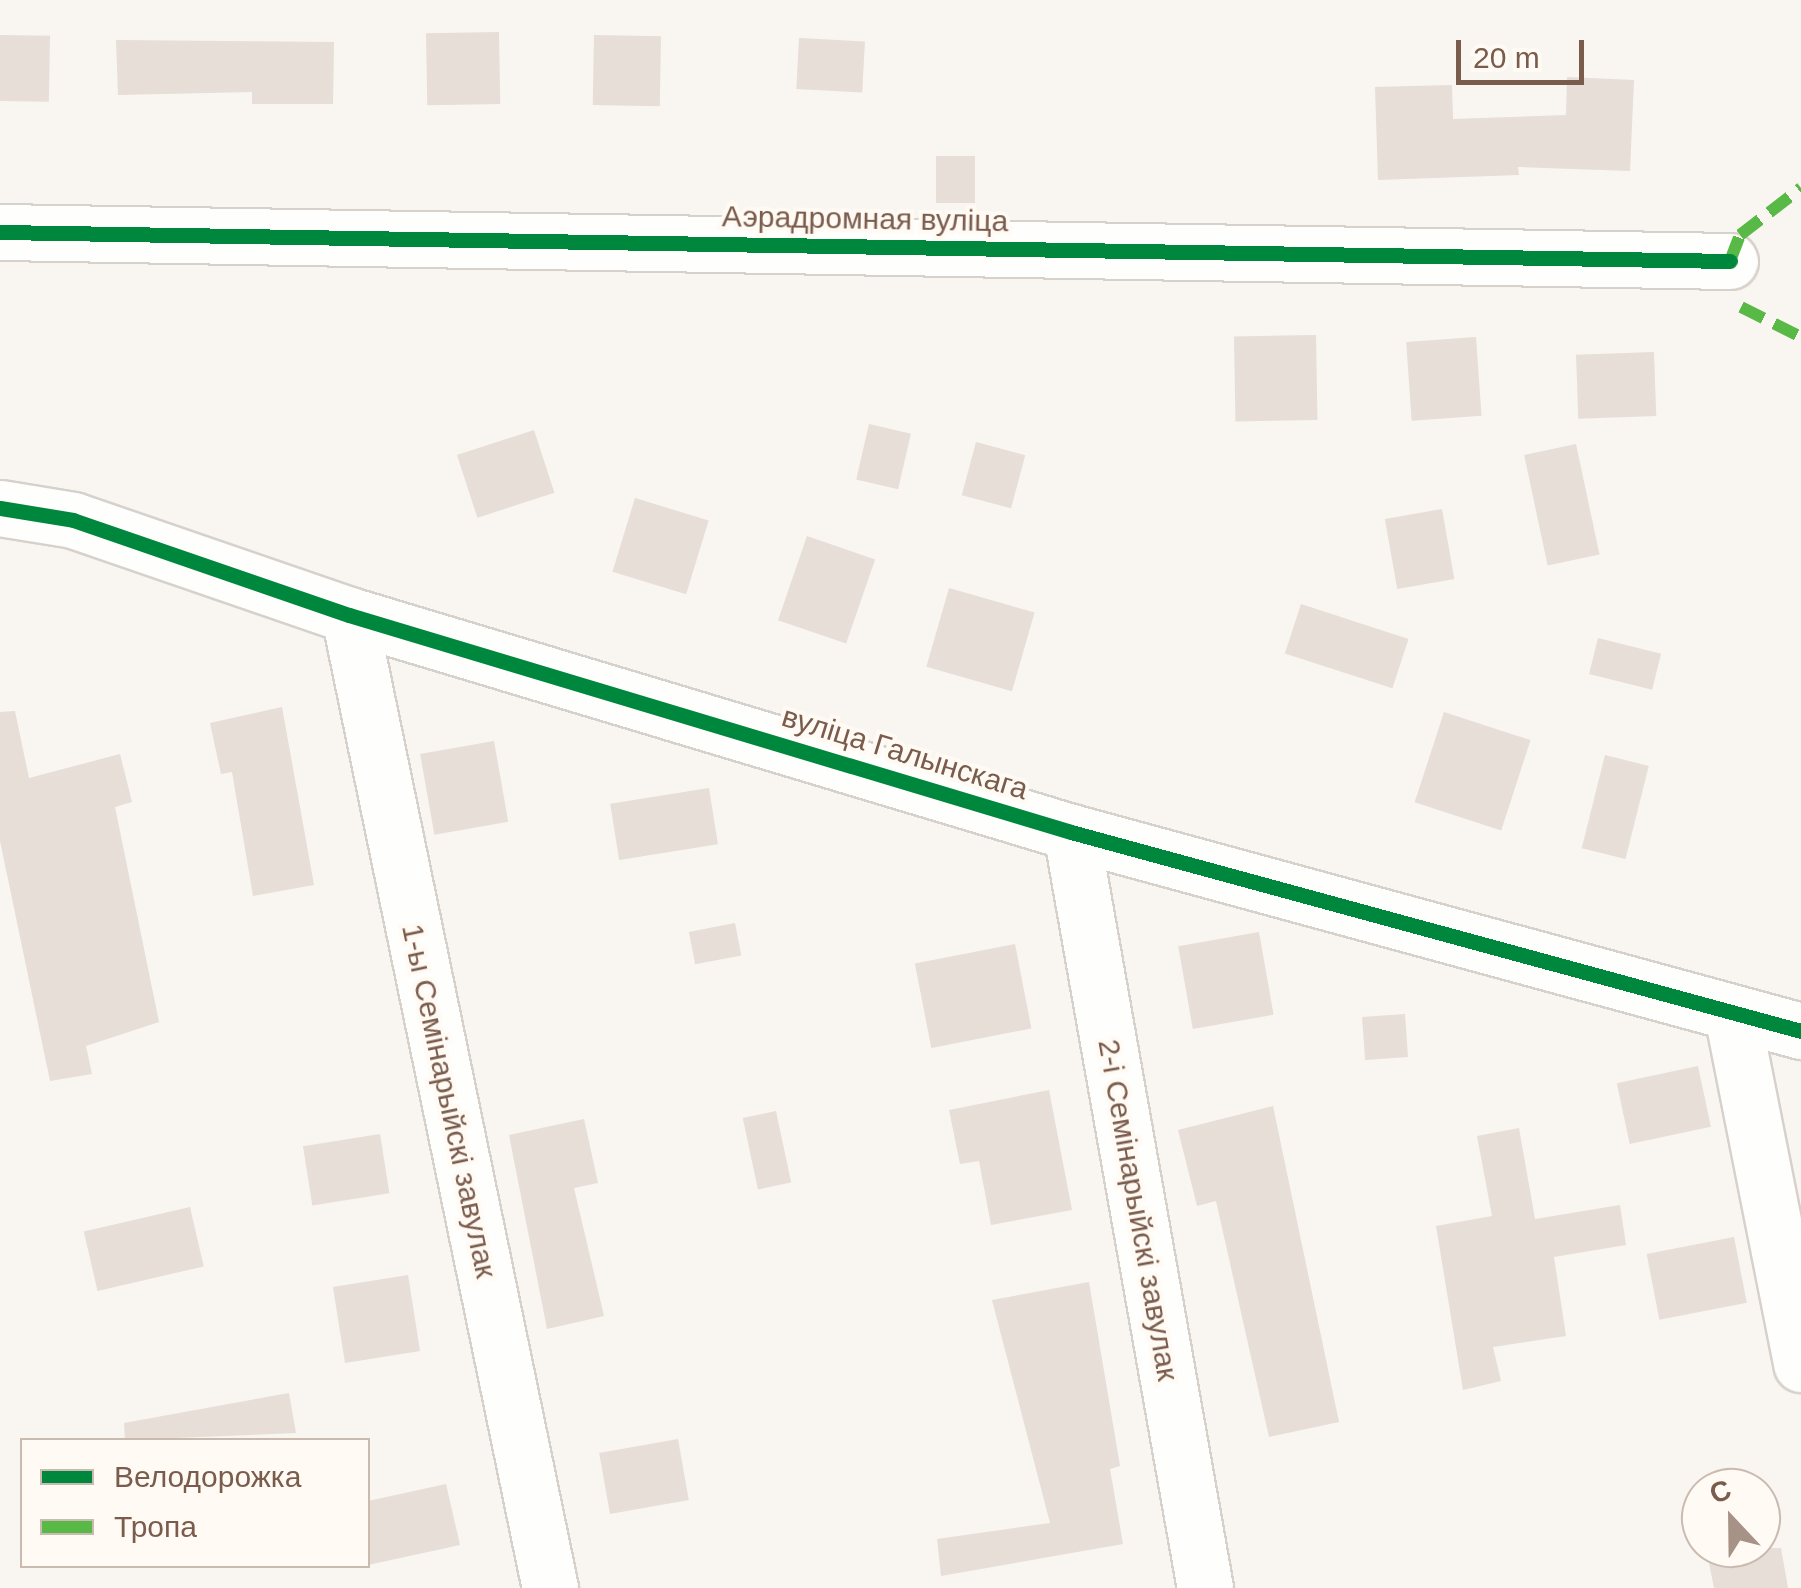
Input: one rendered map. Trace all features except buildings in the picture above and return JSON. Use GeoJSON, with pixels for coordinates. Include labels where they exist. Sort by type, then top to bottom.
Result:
{"type":"FeatureCollection","features":[{"type":"Feature","properties":{"kind":"street","name":"Аэрадромная вуліца"},"geometry":{"type":"LineString","coordinates":[[0,232],[1730,261]]}},
{"type":"Feature","properties":{"kind":"street","name":"вуліца Галынскага"},"geometry":{"type":"LineString","coordinates":[[0,508],[106,530],[349,614],[1071,832],[1801,1031]]}},
{"type":"Feature","properties":{"kind":"street","name":"1-ы Семінарыйскі завулак"},"geometry":{"type":"LineString","coordinates":[[349,614],[550,1588]]}},
{"type":"Feature","properties":{"kind":"street","name":"2-і Семінарыйскі завулак"},"geometry":{"type":"LineString","coordinates":[[1071,832],[1206,1588]]}},
{"type":"Feature","properties":{"kind":"street"},"geometry":{"type":"LineString","coordinates":[[1732,1014],[1801,1364]]}},
{"type":"Feature","properties":{"kind":"marked path"},"geometry":{"type":"LineString","coordinates":[[1730,261],[1740,235],[1801,188]]}},
{"type":"Feature","properties":{"kind":"marked path"},"geometry":{"type":"LineString","coordinates":[[1741,307],[1801,337]]}},
{"type":"Feature","properties":{"kind":"cycle path"},"geometry":{"type":"LineString","coordinates":[[0,232],[1730,261]]}},
{"type":"Feature","properties":{"kind":"cycle path"},"geometry":{"type":"LineString","coordinates":[[0,508],[73,520],[349,615],[1071,832],[1801,1031]]}}]}
